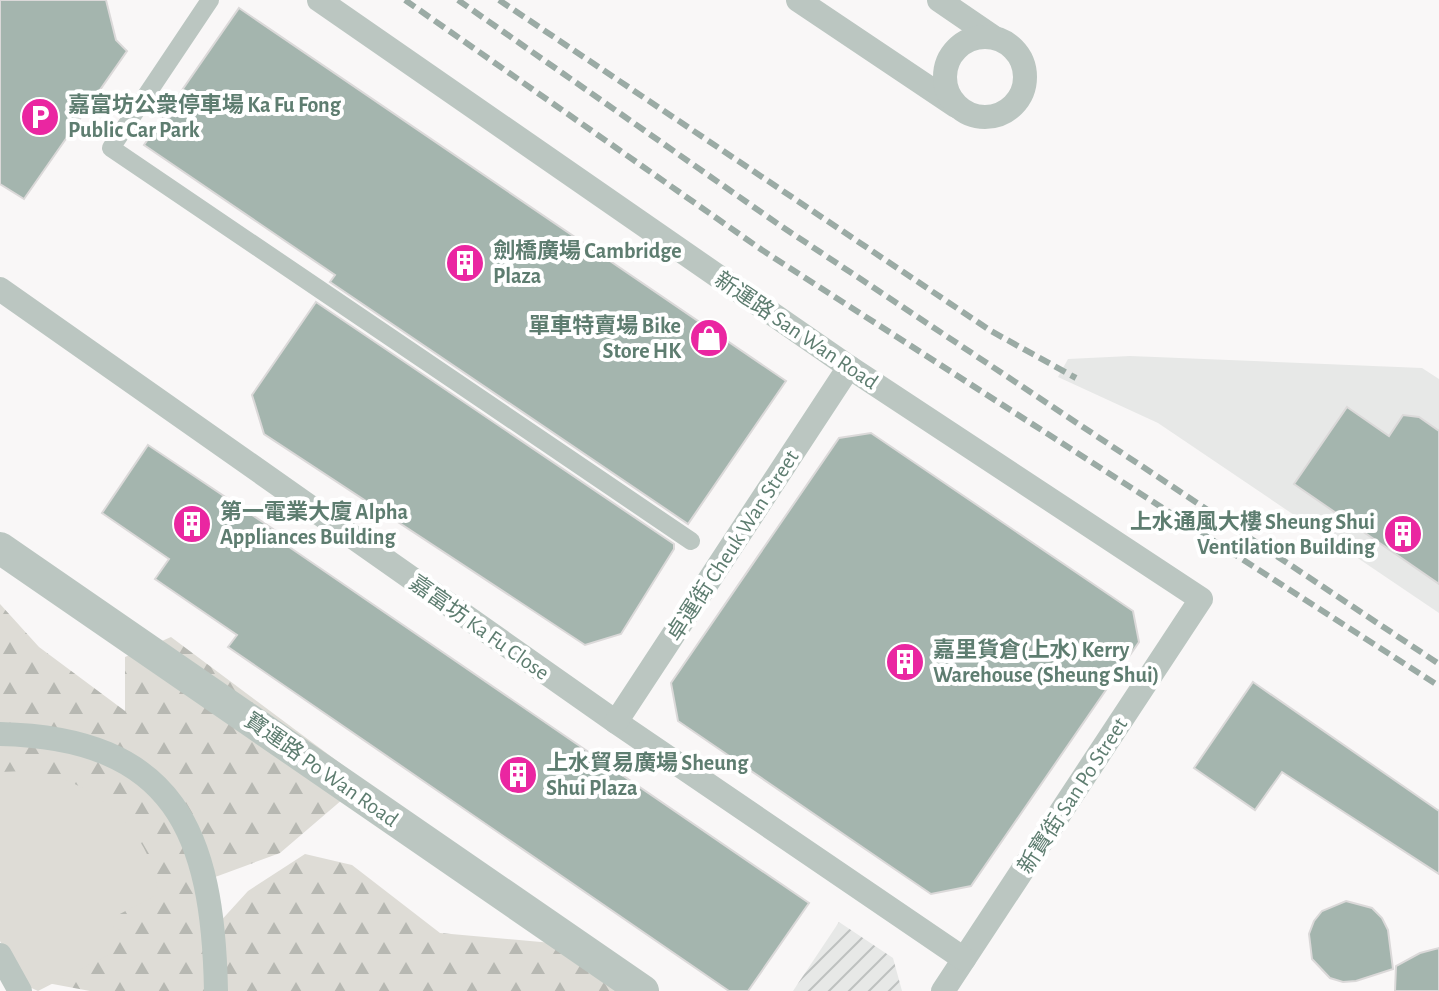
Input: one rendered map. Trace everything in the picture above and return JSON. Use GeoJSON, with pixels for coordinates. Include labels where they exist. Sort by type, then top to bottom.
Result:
{"type":"FeatureCollection","features":[{"type":"Feature","properties":{"kind":"street"},"geometry":{"type":"LineString","coordinates":[[210,0],[111,148],[691,541]]}},
{"type":"Feature","properties":{"kind":"street","name":"新運路 San Wan Road"},"geometry":{"type":"LineString","coordinates":[[319,0],[849,367],[1201,599]]}},
{"type":"Feature","properties":{"kind":"street"},"geometry":{"type":"LineString","coordinates":[[798,0],[958,108],[982,118],[1008,110],[1024,89],[1026,76],[1016,51],[939,0]]}},
{"type":"Feature","properties":{"kind":"street"},"geometry":{"type":"LineString","coordinates":[[958,108],[945,85],[949,59],[967,41],[993,37]]}},
{"type":"Feature","properties":{"kind":"street","name":"嘉富坊 Ka Fu Close"},"geometry":{"type":"LineString","coordinates":[[0,289],[616,722],[964,959]]}},
{"type":"Feature","properties":{"kind":"street","name":"卓運街 Cheuk Wan Street"},"geometry":{"type":"LineString","coordinates":[[616,722],[849,367]]}},
{"type":"Feature","properties":{"kind":"street","name":"寶運路 Po Wan Road"},"geometry":{"type":"LineString","coordinates":[[0,548],[643,991]]}},
{"type":"Feature","properties":{"kind":"street","name":"新寶街 San Po Street"},"geometry":{"type":"LineString","coordinates":[[943,991],[1201,599]]}},
{"type":"Feature","properties":{"kind":"street"},"geometry":{"type":"LineString","coordinates":[[0,734],[72,741],[116,757],[152,779],[183,816],[204,867],[215,946],[216,991]]}},
{"type":"Feature","properties":{"kind":"street"},"geometry":{"type":"LineString","coordinates":[[0,955],[20,991]]}},
{"type":"Feature","properties":{"kind":"shaded area","name":"上水通風大樓 Sheung Shui Ventilation Building"},"geometry":{"type":"Polygon","coordinates":[[[1130,356],[1422,368],[1439,379],[1439,613],[1158,423],[1058,377],[1068,359],[1130,356]]]}},
{"type":"Feature","properties":{"kind":"shaded area"},"geometry":{"type":"Polygon","coordinates":[[[839,922],[893,958],[902,991],[793,991],[839,922]]]}},
{"type":"Feature","properties":{"kind":"green space"},"geometry":{"type":"Polygon","coordinates":[[[0,604],[39,647],[125,711],[125,657],[171,637],[364,781],[280,853],[207,880],[207,936],[248,891],[305,854],[352,865],[440,933],[552,943],[618,991],[90,991],[42,982],[0,930],[0,604]]]}},
{"type":"Feature","properties":{"kind":"green space"},"geometry":{"type":"Polygon","coordinates":[[[0,772],[44,773],[64,779],[103,802],[135,834],[147,853],[158,894],[116,916],[113,927],[121,930],[114,952],[38,991],[23,984],[0,941],[0,772]]]}},
{"type":"Feature","properties":{"kind":"building","name":"嘉富坊公衆停車場 Ka Fu Fong Public Car Park"},"geometry":{"type":"Polygon","coordinates":[[[0,0],[106,0],[116,40],[127,51],[24,199],[0,184],[0,0]]]}},
{"type":"Feature","properties":{"kind":"building","name":"劍橋廣場 Cambridge Plaza"},"geometry":{"type":"Polygon","coordinates":[[[239,8],[786,381],[688,524],[330,282],[335,275],[144,145],[239,8]]]}},
{"type":"Feature","properties":{"kind":"building"},"geometry":{"type":"Polygon","coordinates":[[[316,302],[674,544],[674,549],[621,634],[585,645],[264,434],[252,395],[316,302]]]}},
{"type":"Feature","properties":{"kind":"building","name":"上水通風大樓 Sheung Shui Ventilation Building"},"geometry":{"type":"Polygon","coordinates":[[[1347,407],[1389,436],[1403,415],[1419,417],[1439,431],[1439,584],[1294,484],[1347,407]]]}},
{"type":"Feature","properties":{"kind":"building","name":"嘉里貨倉(上水) Kerry Warehouse (Sheung Shui)"},"geometry":{"type":"Polygon","coordinates":[[[871,433],[1133,611],[1139,642],[971,886],[931,894],[678,721],[671,683],[839,438],[871,433]]]}},
{"type":"Feature","properties":{"kind":"building","name":"上水貿易廣場 Sheung Shui Plaza"},"geometry":{"type":"Polygon","coordinates":[[[148,445],[282,535],[279,540],[809,903],[748,991],[729,991],[228,647],[237,635],[155,579],[169,559],[102,513],[148,445]]]}},
{"type":"Feature","properties":{"kind":"building"},"geometry":{"type":"Polygon","coordinates":[[[1253,682],[1439,811],[1439,874],[1282,772],[1255,810],[1194,768],[1253,682]]]}},
{"type":"Feature","properties":{"kind":"building"},"geometry":{"type":"Polygon","coordinates":[[[1346,901],[1372,908],[1382,918],[1388,930],[1393,969],[1343,982],[1330,978],[1312,959],[1309,934],[1314,921],[1322,911],[1346,901]]]}},
{"type":"Feature","properties":{"kind":"building"},"geometry":{"type":"Polygon","coordinates":[[[1439,948],[1439,991],[1395,991],[1396,966],[1420,953],[1439,948]]]}},
{"type":"Feature","properties":{"kind":"railway"},"geometry":{"type":"LineString","coordinates":[[405,0],[762,250],[1439,686]]}},
{"type":"Feature","properties":{"kind":"railway"},"geometry":{"type":"LineString","coordinates":[[458,0],[778,224],[1439,664]]}},
{"type":"Feature","properties":{"kind":"railway"},"geometry":{"type":"LineString","coordinates":[[499,0],[991,331],[1076,378]]}},
{"type":"Feature","properties":{"kind":"place","name":"嘉富坊公衆停車場 Ka Fu Fong Public Car Park"},"geometry":{"type":"Point","coordinates":[40,117]}},
{"type":"Feature","properties":{"kind":"place","name":"劍橋廣場 Cambridge Plaza"},"geometry":{"type":"Point","coordinates":[465,263]}},
{"type":"Feature","properties":{"kind":"place","name":"單車特賣場 Bike Store HK"},"geometry":{"type":"Point","coordinates":[709,338]}},
{"type":"Feature","properties":{"kind":"place","name":"第一電業大廈 Alpha Appliances Building"},"geometry":{"type":"Point","coordinates":[192,524]}},
{"type":"Feature","properties":{"kind":"place","name":"上水通風大樓 Sheung Shui Ventilation Building"},"geometry":{"type":"Point","coordinates":[1403,534]}},
{"type":"Feature","properties":{"kind":"place","name":"嘉里貨倉(上水) Kerry Warehouse (Sheung Shui)"},"geometry":{"type":"Point","coordinates":[905,662]}},
{"type":"Feature","properties":{"kind":"place","name":"上水貿易廣場 Sheung Shui Plaza"},"geometry":{"type":"Point","coordinates":[518,775]}}]}
